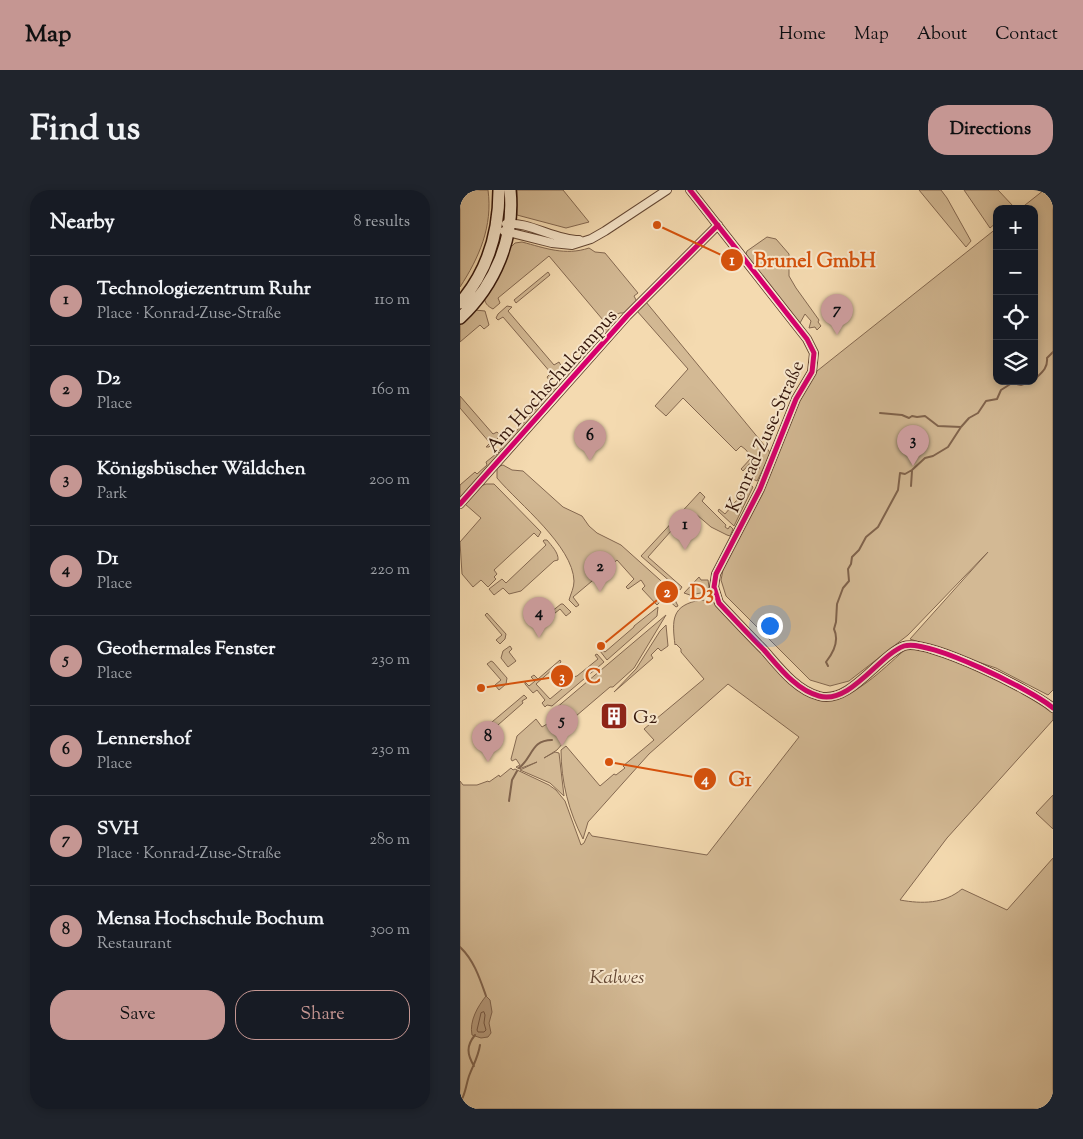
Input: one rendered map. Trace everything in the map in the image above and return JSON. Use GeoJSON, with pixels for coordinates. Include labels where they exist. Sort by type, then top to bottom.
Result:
{"type":"FeatureCollection","features":[{"type":"Feature","properties":{"kind":"street"},"geometry":{"type":"LineString","coordinates":[[460,302],[471,289],[489,254],[496,226],[498,190]]}},
{"type":"Feature","properties":{"kind":"street"},"geometry":{"type":"LineString","coordinates":[[460,318],[478,299],[504,250],[508,228],[510,190]]}},
{"type":"Feature","properties":{"kind":"street"},"geometry":{"type":"LineString","coordinates":[[496,226],[532,228],[571,240],[587,240],[605,231],[667,190]]}},
{"type":"Feature","properties":{"kind":"street","name":"Konrad-Zuse-Straße"},"geometry":{"type":"LineString","coordinates":[[690,190],[807,338],[812,346],[814,360],[812,372],[796,398],[760,489],[716,574],[714,587],[719,603],[795,683],[818,696],[828,697],[839,694],[858,683],[902,646],[917,645],[965,661],[1003,678],[1030,692],[1053,708]]}},
{"type":"Feature","properties":{"kind":"street","name":"Am Hochschulcampus"},"geometry":{"type":"LineString","coordinates":[[460,504],[627,316],[718,226]]}},
{"type":"Feature","properties":{"kind":"green space"},"geometry":{"type":"Polygon","coordinates":[[[460,190],[488,190],[489,203],[486,229],[479,253],[460,287],[460,190]]]}},
{"type":"Feature","properties":{"kind":"green space"},"geometry":{"type":"Polygon","coordinates":[[[517,190],[563,190],[589,222],[566,228],[517,215],[517,190]]]}},
{"type":"Feature","properties":{"kind":"green space"},"geometry":{"type":"Polygon","coordinates":[[[919,190],[941,190],[971,241],[966,247],[919,190]]]}},
{"type":"Feature","properties":{"kind":"green space"},"geometry":{"type":"Polygon","coordinates":[[[964,190],[998,190],[1012,205],[993,205],[993,225],[990,228],[964,190]]]}},
{"type":"Feature","properties":{"kind":"green space"},"geometry":{"type":"Polygon","coordinates":[[[1044,190],[1053,190],[1053,690],[1048,695],[996,668],[910,639],[988,552],[908,635],[849,681],[830,686],[810,680],[726,596],[721,580],[723,570],[771,472],[798,402],[817,371],[993,231],[993,385],[1038,385],[1038,205],[1025,205],[1044,190]]]}},
{"type":"Feature","properties":{"kind":"green space"},"geometry":{"type":"Polygon","coordinates":[[[767,237],[776,239],[789,254],[789,276],[819,320],[818,322],[821,326],[817,330],[815,327],[809,328],[811,321],[805,314],[800,323],[747,257],[747,251],[767,237]]]}},
{"type":"Feature","properties":{"kind":"green space"},"geometry":{"type":"Polygon","coordinates":[[[522,242],[547,249],[572,251],[589,248],[595,252],[605,253],[638,293],[634,296],[637,302],[627,313],[620,313],[603,320],[549,256],[498,298],[500,303],[493,309],[489,307],[484,297],[509,245],[512,246],[515,243],[522,242]]]}},
{"type":"Feature","properties":{"kind":"green space"},"geometry":{"type":"Polygon","coordinates":[[[548,272],[550,275],[516,303],[514,300],[548,272]]]}},
{"type":"Feature","properties":{"kind":"green space"},"geometry":{"type":"Polygon","coordinates":[[[646,302],[769,451],[770,455],[757,481],[751,478],[760,468],[752,461],[743,471],[741,469],[752,457],[745,449],[741,446],[736,451],[683,398],[666,416],[655,406],[688,369],[637,311],[646,302]]]}},
{"type":"Feature","properties":{"kind":"green space"},"geometry":{"type":"Polygon","coordinates":[[[507,306],[512,307],[508,311],[554,365],[559,362],[562,367],[549,380],[547,377],[551,373],[503,317],[498,320],[496,318],[507,306]]]}},
{"type":"Feature","properties":{"kind":"green space"},"geometry":{"type":"Polygon","coordinates":[[[475,310],[485,311],[489,325],[484,329],[480,325],[460,342],[460,323],[475,310]]]}},
{"type":"Feature","properties":{"kind":"green space"},"geometry":{"type":"Polygon","coordinates":[[[614,320],[618,323],[501,455],[498,452],[614,320]]]}},
{"type":"Feature","properties":{"kind":"green space"},"geometry":{"type":"Polygon","coordinates":[[[460,396],[493,434],[497,432],[499,434],[499,437],[489,447],[486,447],[490,443],[460,408],[460,396]]]}},
{"type":"Feature","properties":{"kind":"green space"},"geometry":{"type":"Polygon","coordinates":[[[496,454],[500,457],[460,501],[460,485],[475,472],[477,474],[487,465],[486,462],[496,454]]]}},
{"type":"Feature","properties":{"kind":"green space"},"geometry":{"type":"Polygon","coordinates":[[[503,465],[512,470],[523,471],[563,507],[582,516],[597,533],[621,545],[669,588],[678,606],[676,607],[665,597],[657,605],[642,589],[645,586],[641,580],[628,589],[626,587],[634,579],[617,560],[573,597],[579,605],[576,607],[569,600],[574,581],[565,554],[543,526],[497,478],[497,469],[503,465]]]}},
{"type":"Feature","properties":{"kind":"green space"},"geometry":{"type":"Polygon","coordinates":[[[747,482],[753,487],[734,526],[718,511],[719,509],[725,514],[748,487],[745,484],[747,482]]]}},
{"type":"Feature","properties":{"kind":"green space"},"geometry":{"type":"Polygon","coordinates":[[[494,484],[541,532],[538,537],[534,533],[494,570],[497,574],[494,577],[496,579],[488,587],[481,580],[473,587],[462,574],[460,542],[481,518],[465,504],[481,486],[494,484]]]}},
{"type":"Feature","properties":{"kind":"green space"},"geometry":{"type":"Polygon","coordinates":[[[700,492],[705,497],[702,501],[726,525],[725,527],[728,529],[730,526],[733,529],[730,536],[727,535],[711,527],[697,515],[693,518],[687,513],[648,557],[682,587],[680,590],[641,556],[700,492]]]}},
{"type":"Feature","properties":{"kind":"green space"},"geometry":{"type":"Polygon","coordinates":[[[544,540],[547,540],[554,549],[558,560],[554,561],[521,591],[509,594],[503,588],[494,595],[489,589],[502,579],[506,583],[546,545],[544,540]]]}},
{"type":"Feature","properties":{"kind":"green space"},"geometry":{"type":"Polygon","coordinates":[[[699,577],[701,580],[708,580],[709,587],[706,592],[690,595],[684,593],[699,577]]]}},
{"type":"Feature","properties":{"kind":"green space","name":"Kalwes"},"geometry":{"type":"Polygon","coordinates":[[[701,600],[712,601],[798,690],[818,699],[831,700],[852,692],[872,678],[908,647],[919,647],[970,666],[1003,681],[1053,712],[1053,720],[947,838],[900,900],[932,902],[948,898],[962,889],[1007,910],[1053,858],[1053,1109],[462,1109],[462,1099],[460,1100],[460,781],[463,785],[477,785],[489,782],[499,775],[500,777],[511,768],[515,769],[556,790],[565,801],[581,845],[584,843],[589,832],[592,836],[707,855],[799,737],[728,684],[649,754],[588,822],[583,839],[567,796],[562,774],[561,750],[566,746],[600,786],[614,774],[616,775],[625,768],[623,766],[654,740],[644,729],[704,679],[681,652],[681,649],[675,645],[674,628],[674,621],[679,610],[691,602],[701,600]]]}},
{"type":"Feature","properties":{"kind":"green space"},"geometry":{"type":"Polygon","coordinates":[[[561,604],[571,612],[566,616],[560,609],[538,627],[536,624],[561,604]]]}},
{"type":"Feature","properties":{"kind":"green space"},"geometry":{"type":"Polygon","coordinates":[[[658,607],[657,616],[607,660],[600,651],[605,652],[658,607]]]}},
{"type":"Feature","properties":{"kind":"green space"},"geometry":{"type":"Polygon","coordinates":[[[487,613],[506,634],[505,639],[500,644],[496,640],[502,635],[485,615],[487,613]]]}},
{"type":"Feature","properties":{"kind":"green space"},"geometry":{"type":"Polygon","coordinates":[[[666,615],[634,668],[562,728],[549,714],[666,615]]]}},
{"type":"Feature","properties":{"kind":"green space"},"geometry":{"type":"Polygon","coordinates":[[[666,625],[668,646],[661,651],[658,648],[651,655],[653,658],[614,692],[636,669],[660,631],[666,625]]]}},
{"type":"Feature","properties":{"kind":"green space"},"geometry":{"type":"Polygon","coordinates":[[[510,646],[512,649],[509,652],[516,661],[508,667],[501,658],[503,651],[510,646]]]}},
{"type":"Feature","properties":{"kind":"green space"},"geometry":{"type":"Polygon","coordinates":[[[597,654],[604,662],[552,706],[547,705],[545,707],[542,703],[545,700],[537,690],[533,693],[525,684],[525,682],[529,686],[535,681],[531,677],[534,675],[538,679],[560,660],[561,662],[536,684],[550,699],[574,679],[573,677],[577,676],[598,659],[595,655],[597,654]]]}},
{"type":"Feature","properties":{"kind":"green space"},"geometry":{"type":"Polygon","coordinates":[[[491,661],[507,678],[506,684],[499,690],[495,685],[501,680],[487,664],[491,661]]]}},
{"type":"Feature","properties":{"kind":"green space"},"geometry":{"type":"Polygon","coordinates":[[[524,695],[527,698],[522,701],[523,703],[490,732],[486,727],[524,695]]]}},
{"type":"Feature","properties":{"kind":"green space"},"geometry":{"type":"Polygon","coordinates":[[[536,719],[542,727],[547,724],[563,743],[557,750],[544,758],[555,752],[559,753],[564,796],[550,783],[520,770],[537,762],[519,769],[516,767],[520,765],[516,759],[512,761],[511,759],[517,736],[536,719]]]}},
{"type":"Feature","properties":{"kind":"green space"},"geometry":{"type":"Polygon","coordinates":[[[1053,795],[1053,829],[1036,813],[1053,795]]]}},
{"type":"Feature","properties":{"kind":"water"},"geometry":{"type":"Polygon","coordinates":[[[486,996],[490,1000],[492,1012],[489,1023],[491,1033],[488,1037],[481,1038],[472,1035],[471,1030],[477,1009],[486,996]]]}},
{"type":"Feature","properties":{"kind":"waterway"},"geometry":{"type":"LineString","coordinates":[[1038,376],[1044,370],[1047,358],[1053,352]]}},
{"type":"Feature","properties":{"kind":"waterway"},"geometry":{"type":"LineString","coordinates":[[828,666],[826,662],[836,642],[834,629],[837,604],[843,588],[849,581],[848,569],[852,557],[859,550],[866,537],[878,527],[898,490],[900,473],[905,474],[925,458],[933,456],[948,447],[969,418],[978,413],[986,401],[997,399],[1001,390],[1009,385]]}},
{"type":"Feature","properties":{"kind":"waterway"},"geometry":{"type":"LineString","coordinates":[[880,413],[902,415],[909,418],[912,416],[925,416],[938,426],[961,427]]}},
{"type":"Feature","properties":{"kind":"waterway"},"geometry":{"type":"LineString","coordinates":[[911,486],[912,471]]}},
{"type":"Feature","properties":{"kind":"waterway"},"geometry":{"type":"LineString","coordinates":[[519,768],[524,764],[536,746],[545,741],[552,740]]}},
{"type":"Feature","properties":{"kind":"waterway"},"geometry":{"type":"LineString","coordinates":[[509,801],[512,780],[517,771]]}},
{"type":"Feature","properties":{"kind":"waterway"},"geometry":{"type":"LineString","coordinates":[[460,947],[473,964],[486,996]]}},
{"type":"Feature","properties":{"kind":"waterway"},"geometry":{"type":"LineString","coordinates":[[474,1066],[468,1050],[475,1035]]}},
{"type":"Feature","properties":{"kind":"waterway"},"geometry":{"type":"LineString","coordinates":[[462,1099],[480,1045]]}},
{"type":"Feature","properties":{"kind":"cycle path"},"geometry":{"type":"LineString","coordinates":[[690,190],[807,339],[814,353],[812,372],[796,399],[760,489],[716,574],[714,587],[719,603],[788,677],[803,689],[819,696],[831,697],[842,693],[853,687],[894,651],[904,646],[916,646],[934,650],[980,668],[1025,690],[1053,708]]}},
{"type":"Feature","properties":{"kind":"cycle path"},"geometry":{"type":"LineString","coordinates":[[460,504],[627,316],[718,225]]}},
{"type":"Feature","properties":{"kind":"place","name":"Brunel GmbH"},"geometry":{"type":"Point","coordinates":[657,225]}},
{"type":"Feature","properties":{"kind":"place","name":"SVH"},"geometry":{"type":"Point","coordinates":[837,335]}},
{"type":"Feature","properties":{"kind":"place","name":"Lennershof"},"geometry":{"type":"Point","coordinates":[590,461]}},
{"type":"Feature","properties":{"kind":"place","name":"Königsbüscher Wäldchen"},"geometry":{"type":"Point","coordinates":[913,466]}},
{"type":"Feature","properties":{"kind":"place","name":"Technologiezentrum Ruhr"},"geometry":{"type":"Point","coordinates":[685,550]}},
{"type":"Feature","properties":{"kind":"place","name":"D2"},"geometry":{"type":"Point","coordinates":[600,592]}},
{"type":"Feature","properties":{"kind":"place","name":"D1"},"geometry":{"type":"Point","coordinates":[539,638]}},
{"type":"Feature","properties":{"kind":"place","name":"D3"},"geometry":{"type":"Point","coordinates":[601,646]}},
{"type":"Feature","properties":{"kind":"place","name":"C"},"geometry":{"type":"Point","coordinates":[481,688]}},
{"type":"Feature","properties":{"kind":"place","name":"G2"},"geometry":{"type":"Point","coordinates":[614,716]}},
{"type":"Feature","properties":{"kind":"place","name":"Geothermales Fenster"},"geometry":{"type":"Point","coordinates":[562,746]}},
{"type":"Feature","properties":{"kind":"place","name":"Mensa Hochschule Bochum"},"geometry":{"type":"Point","coordinates":[488,762]}},
{"type":"Feature","properties":{"kind":"place","name":"G1"},"geometry":{"type":"Point","coordinates":[609,762]}}]}
